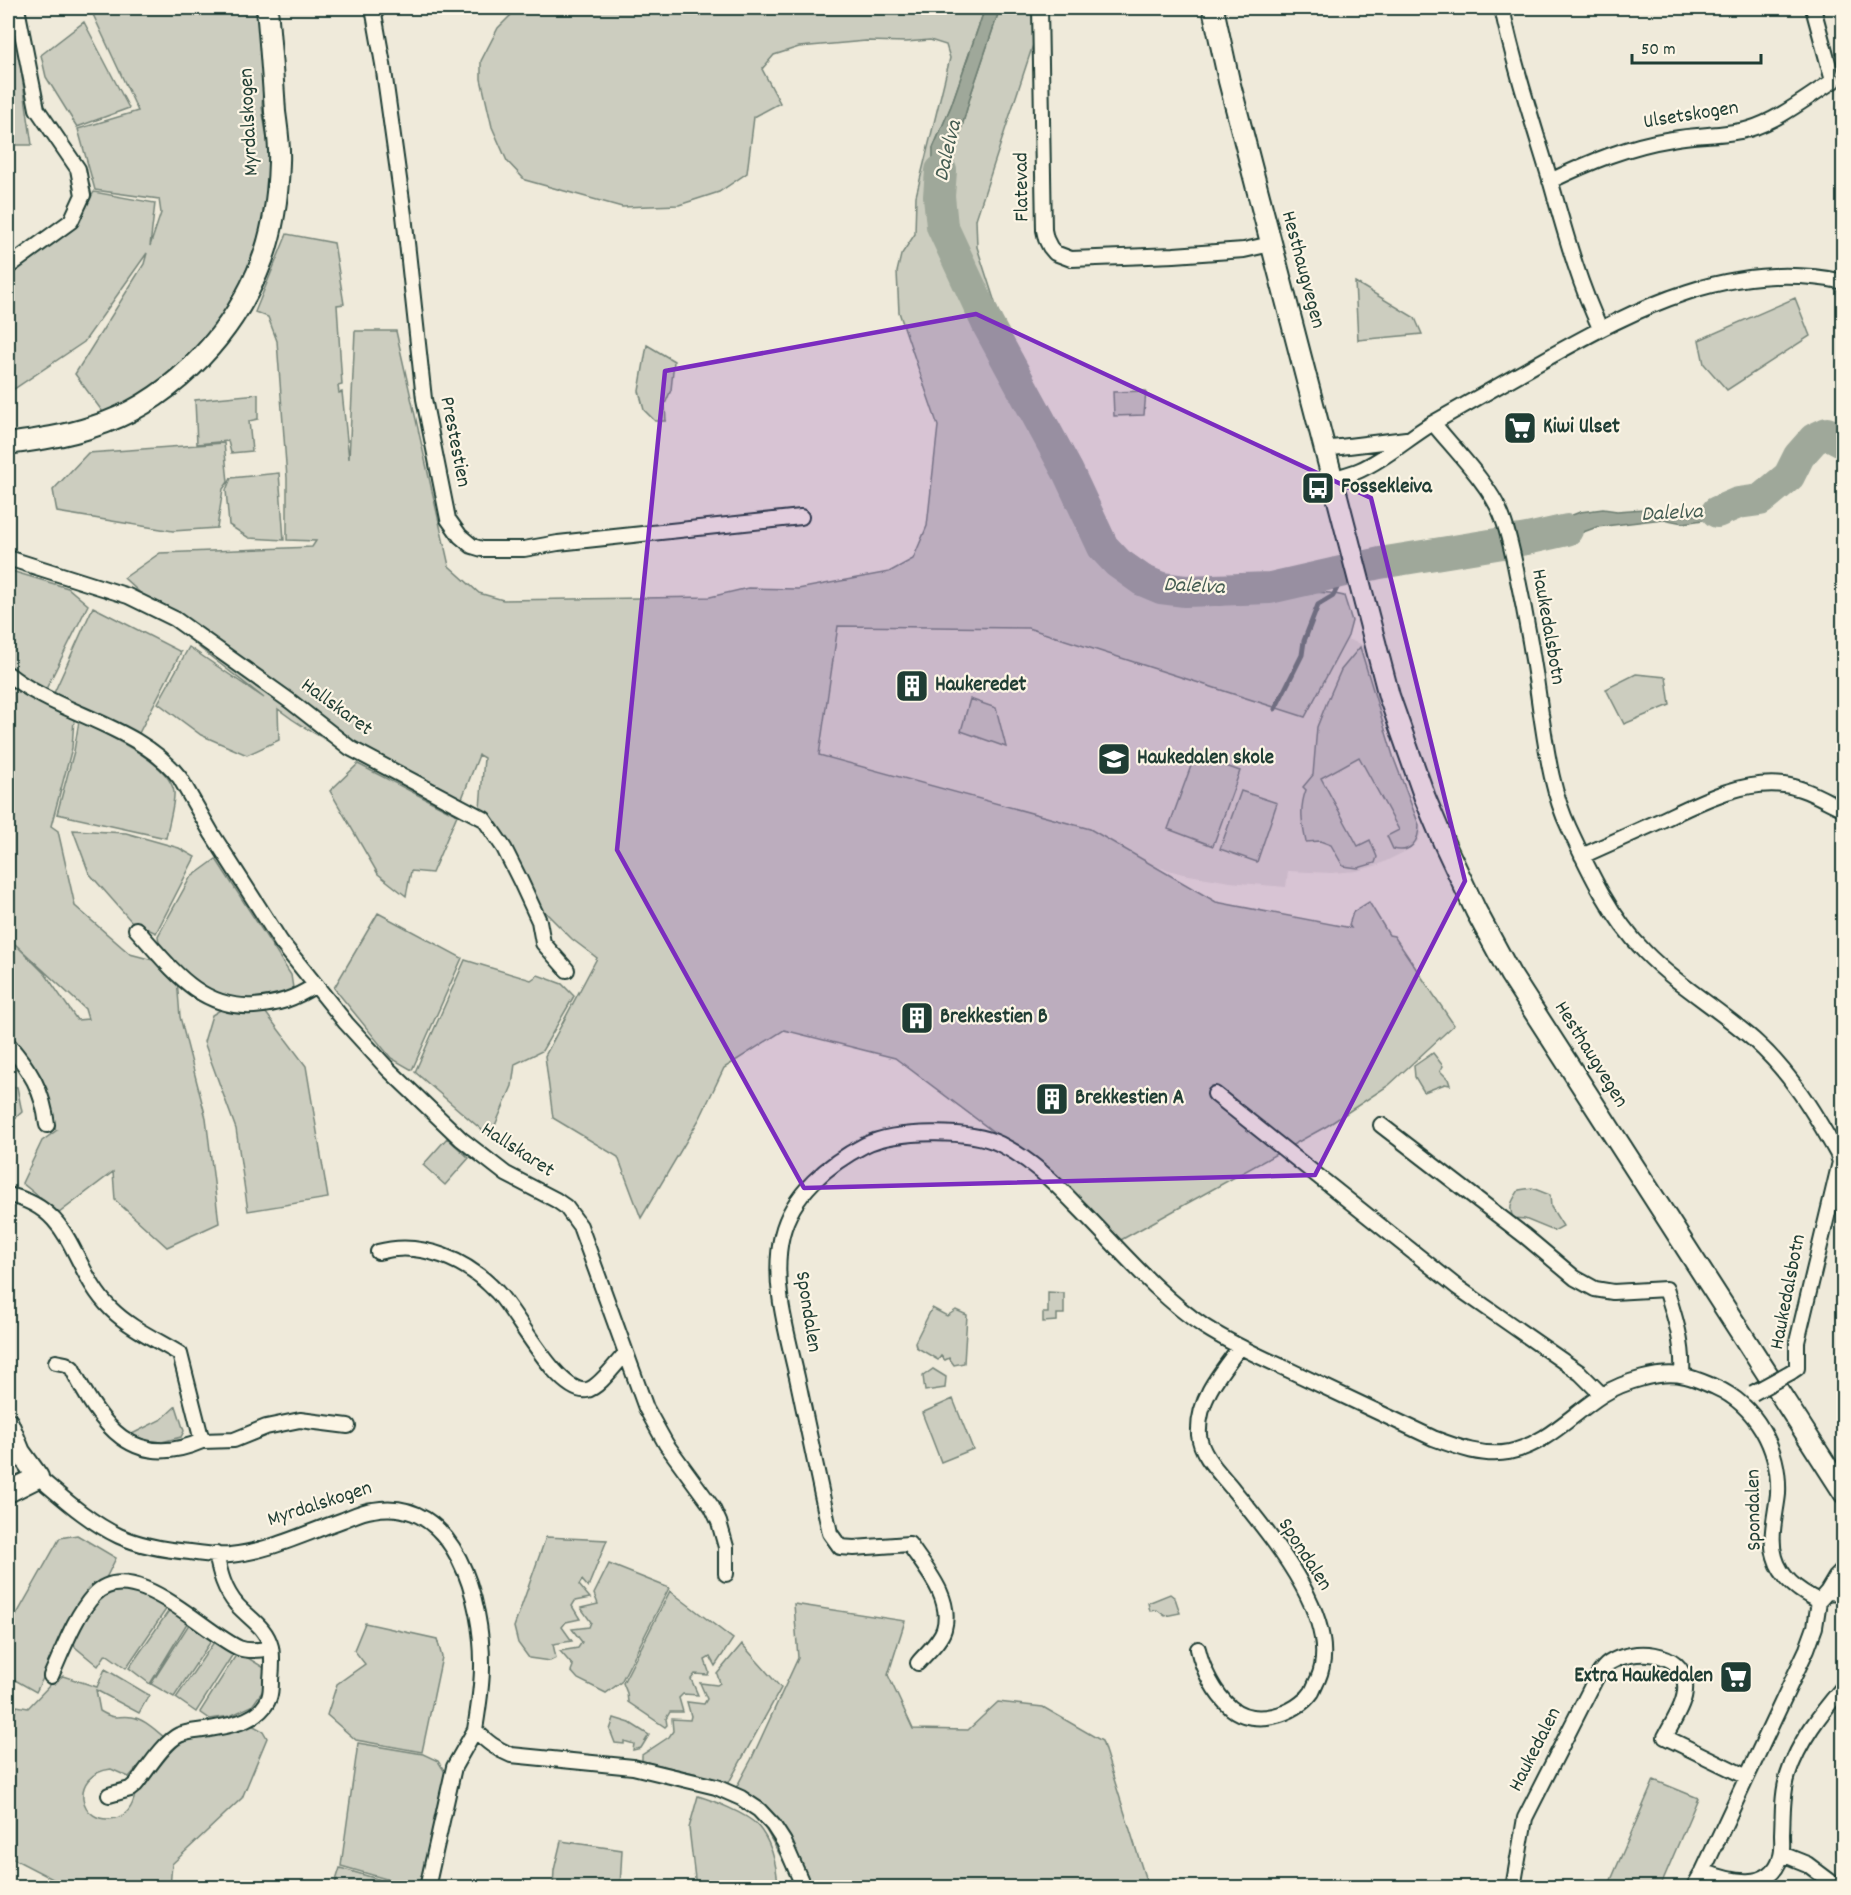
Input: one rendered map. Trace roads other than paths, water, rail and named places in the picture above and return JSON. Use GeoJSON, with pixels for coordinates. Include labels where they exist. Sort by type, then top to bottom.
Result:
{"type":"FeatureCollection","features":[{"type":"Feature","properties":{"kind":"main road","name":"Myrdalskogen"},"geometry":{"type":"LineString","coordinates":[[8,444],[94,427],[129,411],[183,375],[204,355],[236,313],[258,273],[269,238],[276,204],[279,160],[267,8]]}},
{"type":"Feature","properties":{"kind":"main road","name":"Hesthaugvegen"},"geometry":{"type":"LineString","coordinates":[[1213,8],[1229,81],[1389,696],[1425,798],[1456,871],[1510,974],[1844,1494]]}},
{"type":"Feature","properties":{"kind":"main road","name":"Myrdalskogen"},"geometry":{"type":"LineString","coordinates":[[8,1423],[20,1452],[38,1477]]}},
{"type":"Feature","properties":{"kind":"main road"},"geometry":{"type":"LineString","coordinates":[[8,1492],[38,1477]]}},
{"type":"Feature","properties":{"kind":"street"},"geometry":{"type":"LineString","coordinates":[[8,267],[71,221],[83,195],[78,168],[37,109],[17,8]]}},
{"type":"Feature","properties":{"kind":"street","name":"Prestestien"},"geometry":{"type":"LineString","coordinates":[[373,8],[404,215],[424,399],[448,519],[460,536],[472,546],[482,549],[525,549],[581,540],[801,518]]}},
{"type":"Feature","properties":{"kind":"street","name":"Flatevad"},"geometry":{"type":"LineString","coordinates":[[1040,8],[1044,230],[1046,239],[1055,253],[1071,259],[1124,258],[1244,250],[1271,244]]}},
{"type":"Feature","properties":{"kind":"street"},"geometry":{"type":"LineString","coordinates":[[1502,8],[1521,83],[1573,262],[1600,328]]}},
{"type":"Feature","properties":{"kind":"street"},"geometry":{"type":"LineString","coordinates":[[1813,8],[1838,84]]}},
{"type":"Feature","properties":{"kind":"street","name":"Ulsetskogen"},"geometry":{"type":"LineString","coordinates":[[1550,181],[1628,148],[1670,139],[1721,134],[1750,128],[1775,118],[1838,84]]}},
{"type":"Feature","properties":{"kind":"street"},"geometry":{"type":"LineString","coordinates":[[1332,478],[1359,471],[1394,451],[1406,439],[1600,328],[1692,290],[1740,278],[1787,275],[1810,276],[1844,282]]}},
{"type":"Feature","properties":{"kind":"street","name":"Haukedalsbotn"},"geometry":{"type":"LineString","coordinates":[[1433,423],[1492,496],[1505,526],[1523,600],[1549,769],[1560,807],[1582,856],[1630,935],[1646,953],[1729,1019],[1780,1066],[1802,1093],[1842,1161],[1799,1332],[1797,1368],[1740,1401]]}},
{"type":"Feature","properties":{"kind":"street"},"geometry":{"type":"LineString","coordinates":[[1324,449],[1406,439]]}},
{"type":"Feature","properties":{"kind":"street","name":"Hallskaret"},"geometry":{"type":"LineString","coordinates":[[8,558],[128,596],[175,619],[280,694],[350,748],[484,819],[504,848],[521,882],[539,921],[543,943],[567,970]]}},
{"type":"Feature","properties":{"kind":"street","name":"Hallskaret"},"geometry":{"type":"LineString","coordinates":[[8,674],[45,696],[150,750],[171,767],[180,778],[256,905],[314,986],[388,1069],[460,1139],[506,1174],[556,1200],[574,1217],[593,1256],[646,1408],[656,1429],[712,1507],[719,1522],[726,1547],[726,1574]]}},
{"type":"Feature","properties":{"kind":"street"},"geometry":{"type":"LineString","coordinates":[[1582,856],[1713,796],[1737,789],[1766,785],[1792,786],[1844,809]]}},
{"type":"Feature","properties":{"kind":"street"},"geometry":{"type":"LineString","coordinates":[[136,928],[182,979],[217,1002],[249,1006],[272,1005],[297,997],[314,986]]}},
{"type":"Feature","properties":{"kind":"street"},"geometry":{"type":"LineString","coordinates":[[8,1044],[34,1078],[45,1109],[47,1125]]}},
{"type":"Feature","properties":{"kind":"street"},"geometry":{"type":"LineString","coordinates":[[1215,1094],[1457,1287],[1580,1373],[1602,1395]]}},
{"type":"Feature","properties":{"kind":"street"},"geometry":{"type":"LineString","coordinates":[[1381,1125],[1585,1284],[1594,1289],[1613,1292],[1666,1288],[1677,1321],[1683,1361],[1682,1375]]}},
{"type":"Feature","properties":{"kind":"street","name":"Spondalen"},"geometry":{"type":"LineString","coordinates":[[918,1663],[943,1630],[945,1617],[943,1600],[935,1581],[909,1544],[840,1547],[830,1533],[786,1326],[778,1276],[782,1235],[790,1213],[800,1197],[813,1182],[852,1152],[876,1140],[894,1136],[928,1134],[965,1136],[998,1143],[1040,1169],[1177,1305],[1204,1326],[1240,1347],[1456,1447],[1475,1451],[1508,1452],[1528,1446],[1564,1424],[1602,1395],[1643,1377],[1682,1375],[1713,1386],[1740,1401],[1766,1435],[1776,1461],[1778,1492],[1773,1546],[1777,1563],[1789,1582],[1797,1589],[1823,1597]]}},
{"type":"Feature","properties":{"kind":"street"},"geometry":{"type":"LineString","coordinates":[[8,1195],[27,1200],[46,1211],[60,1224],[95,1290],[111,1309],[134,1327],[180,1354],[202,1441]]}},
{"type":"Feature","properties":{"kind":"street"},"geometry":{"type":"LineString","coordinates":[[378,1252],[391,1248],[414,1247],[440,1255],[471,1271],[496,1291],[510,1307],[558,1376],[575,1388],[582,1390],[594,1387],[626,1353]]}},
{"type":"Feature","properties":{"kind":"street","name":"Spondalen"},"geometry":{"type":"LineString","coordinates":[[1198,1649],[1202,1663],[1216,1689],[1231,1708],[1243,1715],[1265,1717],[1292,1709],[1312,1692],[1320,1674],[1321,1633],[1316,1611],[1308,1593],[1264,1530],[1206,1455],[1199,1438],[1202,1411],[1207,1395],[1215,1378],[1240,1347]]}},
{"type":"Feature","properties":{"kind":"street"},"geometry":{"type":"LineString","coordinates":[[56,1362],[72,1368],[96,1412],[110,1427],[142,1448],[164,1452],[188,1447],[202,1441],[234,1440],[266,1427],[300,1420],[348,1426]]}},
{"type":"Feature","properties":{"kind":"street","name":"Myrdalskogen"},"geometry":{"type":"LineString","coordinates":[[38,1477],[89,1518],[119,1536],[146,1545],[177,1551],[230,1555],[257,1550],[372,1510],[394,1508],[414,1512],[432,1522],[448,1538],[470,1590],[478,1624],[482,1666],[476,1730],[454,1767],[427,1887]]}},
{"type":"Feature","properties":{"kind":"street"},"geometry":{"type":"LineString","coordinates":[[109,1795],[130,1789],[136,1784],[168,1743],[178,1736],[233,1725],[250,1718],[261,1710],[270,1697],[271,1648],[267,1636],[259,1624],[237,1606],[227,1591],[221,1578],[216,1554]]}},
{"type":"Feature","properties":{"kind":"street"},"geometry":{"type":"LineString","coordinates":[[1693,1887],[1703,1871],[1807,1649],[1823,1597],[1844,1569]]}},
{"type":"Feature","properties":{"kind":"street"},"geometry":{"type":"LineString","coordinates":[[51,1676],[76,1622],[93,1596],[104,1587],[116,1583],[132,1584],[147,1589],[190,1614],[240,1648],[257,1651],[271,1648]]}},
{"type":"Feature","properties":{"kind":"street"},"geometry":{"type":"LineString","coordinates":[[1823,1597],[1844,1593]]}},
{"type":"Feature","properties":{"kind":"street","name":"Haukedalen"},"geometry":{"type":"LineString","coordinates":[[1513,1887],[1525,1818],[1596,1677],[1610,1662],[1629,1656],[1648,1654],[1659,1656],[1676,1664],[1684,1679],[1684,1697],[1665,1737],[1747,1777]]}},
{"type":"Feature","properties":{"kind":"street"},"geometry":{"type":"LineString","coordinates":[[1703,1871],[1734,1881],[1755,1881],[1771,1873],[1778,1866],[1782,1854],[1784,1793],[1788,1774],[1805,1738],[1844,1686]]}},
{"type":"Feature","properties":{"kind":"street"},"geometry":{"type":"LineString","coordinates":[[476,1730],[496,1749],[511,1755],[633,1767],[716,1787],[741,1798],[759,1810],[773,1825],[784,1842],[804,1887]]}},
{"type":"Feature","properties":{"kind":"street"},"geometry":{"type":"LineString","coordinates":[[1782,1854],[1807,1864],[1839,1887]]}},
{"type":"Feature","properties":{"kind":"water"},"geometry":{"type":"Polygon","coordinates":[[[985,8],[1000,8],[971,94],[946,184],[948,214],[932,211],[933,148],[951,106],[985,8]]]}},
{"type":"Feature","properties":{"kind":"water"},"geometry":{"type":"Polygon","coordinates":[[[1750,494],[1759,496],[1754,507],[1748,504],[1716,518],[1683,523],[1663,519],[1597,527],[1578,534],[1547,540],[1528,549],[1526,533],[1580,512],[1603,509],[1617,511],[1644,509],[1658,514],[1693,515],[1728,505],[1750,494]]]}},
{"type":"Feature","properties":{"kind":"waterway","name":"Dalelva"},"geometry":{"type":"LineString","coordinates":[[941,171],[939,196],[942,226],[988,325],[1068,472],[1103,547],[1118,563],[1142,580],[1161,588],[1185,591],[1270,588],[1380,563],[1527,539],[1567,530]]}},
{"type":"Feature","properties":{"kind":"waterway","name":"Dalelva"},"geometry":{"type":"LineString","coordinates":[[1717,512],[1738,503],[1760,500],[1789,476],[1799,456],[1814,439],[1827,433],[1844,442]]}},
{"type":"Feature","properties":{"kind":"waterway"},"geometry":{"type":"LineString","coordinates":[[1275,709],[1302,655],[1304,641],[1318,605],[1333,596],[1338,586],[1338,574]]}},
{"type":"Feature","properties":{"kind":"place","name":"Kiwi Ulset"},"geometry":{"type":"Point","coordinates":[1520,428]}},
{"type":"Feature","properties":{"kind":"place","name":"Fossekleiva"},"geometry":{"type":"Point","coordinates":[1318,488]}},
{"type":"Feature","properties":{"kind":"place","name":"Haukeredet"},"geometry":{"type":"Point","coordinates":[912,686]}},
{"type":"Feature","properties":{"kind":"place","name":"Haukedalen skole"},"geometry":{"type":"Point","coordinates":[1114,759]}},
{"type":"Feature","properties":{"kind":"place","name":"Brekkestien B"},"geometry":{"type":"Point","coordinates":[917,1018]}},
{"type":"Feature","properties":{"kind":"place","name":"Brekkestien A"},"geometry":{"type":"Point","coordinates":[1052,1099]}},
{"type":"Feature","properties":{"kind":"place","name":"Extra Haukedalen"},"geometry":{"type":"Point","coordinates":[1736,1677]}}]}
